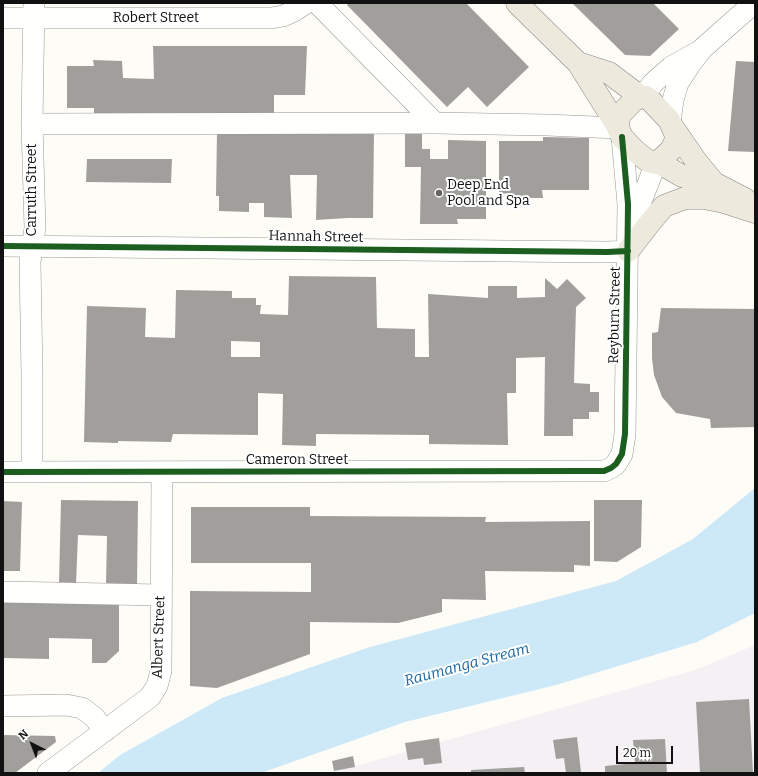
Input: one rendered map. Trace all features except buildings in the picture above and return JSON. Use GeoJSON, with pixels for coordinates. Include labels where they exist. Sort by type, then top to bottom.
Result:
{"type":"FeatureCollection","features":[{"type":"Feature","properties":{"kind":"main road","name":"Reyburn Street"},"geometry":{"type":"LineString","coordinates":[[517,3],[578,63],[619,130]]}},
{"type":"Feature","properties":{"kind":"main road","name":"Reyburn Street"},"geometry":{"type":"LineString","coordinates":[[578,63],[609,73],[642,96]]}},
{"type":"Feature","properties":{"kind":"main road"},"geometry":{"type":"LineString","coordinates":[[714,184],[696,161],[671,124],[650,100],[642,96],[633,101],[626,108],[620,116],[619,130],[634,150],[648,161],[657,163],[682,176],[714,184],[755,205]]}},
{"type":"Feature","properties":{"kind":"main road"},"geometry":{"type":"LineString","coordinates":[[657,163],[671,150],[676,140],[671,124]]}},
{"type":"Feature","properties":{"kind":"main road"},"geometry":{"type":"LineString","coordinates":[[628,251],[664,206],[685,198],[704,198],[755,212]]}},
{"type":"Feature","properties":{"kind":"street","name":"Robert Street"},"geometry":{"type":"LineString","coordinates":[[3,18],[34,10],[271,18],[283,16],[306,3]]}},
{"type":"Feature","properties":{"kind":"street"},"geometry":{"type":"LineString","coordinates":[[317,3],[435,123]]}},
{"type":"Feature","properties":{"kind":"street"},"geometry":{"type":"LineString","coordinates":[[671,124],[673,100],[678,83],[703,48],[747,5]]}},
{"type":"Feature","properties":{"kind":"street","name":"Carruth Street"},"geometry":{"type":"LineString","coordinates":[[32,472],[30,262],[34,228],[32,124],[34,10]]}},
{"type":"Feature","properties":{"kind":"street"},"geometry":{"type":"LineString","coordinates":[[642,96],[653,83],[671,67],[703,48]]}},
{"type":"Feature","properties":{"kind":"street"},"geometry":{"type":"LineString","coordinates":[[32,124],[435,123],[547,125],[619,130]]}},
{"type":"Feature","properties":{"kind":"street","name":"Reyburn Street"},"geometry":{"type":"LineString","coordinates":[[591,471],[604,471],[611,468],[619,460],[624,447],[628,204],[619,130]]}},
{"type":"Feature","properties":{"kind":"street","name":"Reyburn Street"},"geometry":{"type":"LineString","coordinates":[[628,251],[640,204],[657,163]]}},
{"type":"Feature","properties":{"kind":"street","name":"Hannah Street"},"geometry":{"type":"LineString","coordinates":[[3,246],[628,251]]}},
{"type":"Feature","properties":{"kind":"street","name":"Cameron Street"},"geometry":{"type":"LineString","coordinates":[[3,472],[591,471]]}},
{"type":"Feature","properties":{"kind":"street","name":"Albert Street"},"geometry":{"type":"LineString","coordinates":[[48,773],[150,697],[158,686],[161,672],[162,472]]}},
{"type":"Feature","properties":{"kind":"street"},"geometry":{"type":"LineString","coordinates":[[3,592],[161,595]]}},
{"type":"Feature","properties":{"kind":"street"},"geometry":{"type":"LineString","coordinates":[[3,706],[66,705],[82,708],[94,717],[105,731]]}},
{"type":"Feature","properties":{"kind":"shaded area"},"geometry":{"type":"Polygon","coordinates":[[[755,645],[755,773],[331,773],[695,670],[755,645]]]}},
{"type":"Feature","properties":{"kind":"water","name":"Raumanga Stream"},"geometry":{"type":"Polygon","coordinates":[[[755,488],[755,613],[697,642],[556,685],[405,722],[261,773],[98,773],[120,755],[222,698],[370,647],[616,581],[693,539],[755,488]]]}},
{"type":"Feature","properties":{"kind":"cycle path"},"geometry":{"type":"LineString","coordinates":[[3,472],[604,471],[611,468],[616,464],[622,454],[625,434],[628,204],[622,137]]}},
{"type":"Feature","properties":{"kind":"cycle path"},"geometry":{"type":"LineString","coordinates":[[3,246],[628,251]]}},
{"type":"Feature","properties":{"kind":"place","name":"Deep End Pool and Spa"},"geometry":{"type":"Point","coordinates":[439,193]}}]}
